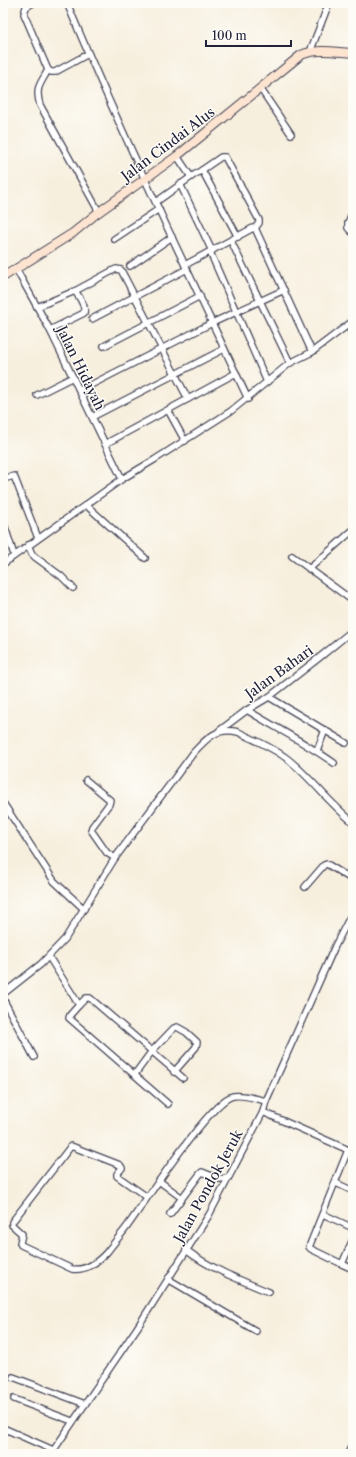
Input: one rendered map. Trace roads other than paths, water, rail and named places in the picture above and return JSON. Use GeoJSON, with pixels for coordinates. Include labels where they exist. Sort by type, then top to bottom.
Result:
{"type":"FeatureCollection","features":[{"type":"Feature","properties":{"kind":"street"},"geometry":{"type":"LineString","coordinates":[[33,3],[26,7],[24,14],[48,70],[55,72],[88,54]]}},
{"type":"Feature","properties":{"kind":"street"},"geometry":{"type":"LineString","coordinates":[[67,3],[88,54],[248,399]]}},
{"type":"Feature","properties":{"kind":"street"},"geometry":{"type":"LineString","coordinates":[[329,3],[310,52],[353,53]]}},
{"type":"Feature","properties":{"kind":"street","name":"Jalan Cindai Alus"},"geometry":{"type":"LineString","coordinates":[[3,277],[73,234],[99,212],[177,156],[301,55],[310,52]]}},
{"type":"Feature","properties":{"kind":"street"},"geometry":{"type":"LineString","coordinates":[[48,70],[39,85],[38,99],[40,105],[99,212]]}},
{"type":"Feature","properties":{"kind":"street"},"geometry":{"type":"LineString","coordinates":[[260,88],[291,134]]}},
{"type":"Feature","properties":{"kind":"street"},"geometry":{"type":"LineString","coordinates":[[177,156],[191,177]]}},
{"type":"Feature","properties":{"kind":"street"},"geometry":{"type":"LineString","coordinates":[[92,319],[186,267],[211,251],[255,228],[260,220],[225,157],[221,157],[156,202]]}},
{"type":"Feature","properties":{"kind":"street"},"geometry":{"type":"LineString","coordinates":[[202,170],[238,237]]}},
{"type":"Feature","properties":{"kind":"street"},"geometry":{"type":"LineString","coordinates":[[180,184],[211,251],[267,382]]}},
{"type":"Feature","properties":{"kind":"street"},"geometry":{"type":"LineString","coordinates":[[114,239],[159,209]]}},
{"type":"Feature","properties":{"kind":"street"},"geometry":{"type":"LineString","coordinates":[[353,211],[348,223],[348,228],[353,233]]}},
{"type":"Feature","properties":{"kind":"street"},"geometry":{"type":"LineString","coordinates":[[255,228],[312,352]]}},
{"type":"Feature","properties":{"kind":"street"},"geometry":{"type":"LineString","coordinates":[[130,266],[172,237]]}},
{"type":"Feature","properties":{"kind":"street"},"geometry":{"type":"LineString","coordinates":[[231,241],[290,363]]}},
{"type":"Feature","properties":{"kind":"street","name":"Jalan Hidayah"},"geometry":{"type":"LineString","coordinates":[[16,269],[50,330],[122,479]]}},
{"type":"Feature","properties":{"kind":"street"},"geometry":{"type":"LineString","coordinates":[[37,307],[75,290],[112,270],[119,269],[123,271],[188,399]]}},
{"type":"Feature","properties":{"kind":"street"},"geometry":{"type":"LineString","coordinates":[[50,330],[84,313],[84,305],[75,290]]}},
{"type":"Feature","properties":{"kind":"street"},"geometry":{"type":"LineString","coordinates":[[79,391],[212,323],[284,290]]}},
{"type":"Feature","properties":{"kind":"street"},"geometry":{"type":"LineString","coordinates":[[104,346],[200,296]]}},
{"type":"Feature","properties":{"kind":"street"},"geometry":{"type":"LineString","coordinates":[[3,564],[122,479],[231,411],[248,399],[290,363],[312,352],[353,321]]}},
{"type":"Feature","properties":{"kind":"street"},"geometry":{"type":"LineString","coordinates":[[92,417],[224,349]]}},
{"type":"Feature","properties":{"kind":"street"},"geometry":{"type":"LineString","coordinates":[[105,444],[236,373]]}},
{"type":"Feature","properties":{"kind":"street"},"geometry":{"type":"LineString","coordinates":[[38,395],[73,378]]}},
{"type":"Feature","properties":{"kind":"street"},"geometry":{"type":"LineString","coordinates":[[168,410],[184,441]]}},
{"type":"Feature","properties":{"kind":"street"},"geometry":{"type":"LineString","coordinates":[[3,479],[14,476],[38,538]]}},
{"type":"Feature","properties":{"kind":"street"},"geometry":{"type":"LineString","coordinates":[[86,505],[145,558]]}},
{"type":"Feature","properties":{"kind":"street"},"geometry":{"type":"LineString","coordinates":[[3,521],[14,555]]}},
{"type":"Feature","properties":{"kind":"street"},"geometry":{"type":"LineString","coordinates":[[309,569],[353,530]]}},
{"type":"Feature","properties":{"kind":"street"},"geometry":{"type":"LineString","coordinates":[[28,545],[35,557],[61,576],[73,588]]}},
{"type":"Feature","properties":{"kind":"street"},"geometry":{"type":"LineString","coordinates":[[292,556],[353,601]]}},
{"type":"Feature","properties":{"kind":"street","name":"Jalan Bahari"},"geometry":{"type":"LineString","coordinates":[[3,994],[49,957],[65,939],[115,858],[194,752],[209,736],[268,697],[320,658],[353,630]]}},
{"type":"Feature","properties":{"kind":"street"},"geometry":{"type":"LineString","coordinates":[[268,697],[346,743]]}},
{"type":"Feature","properties":{"kind":"street"},"geometry":{"type":"LineString","coordinates":[[247,710],[317,751],[334,763]]}},
{"type":"Feature","properties":{"kind":"street"},"geometry":{"type":"LineString","coordinates":[[317,751],[326,730]]}},
{"type":"Feature","properties":{"kind":"street"},"geometry":{"type":"LineString","coordinates":[[218,731],[238,732],[269,747],[305,775],[336,808],[353,822]]}},
{"type":"Feature","properties":{"kind":"street"},"geometry":{"type":"LineString","coordinates":[[86,780],[110,800],[109,804],[91,830],[107,853],[115,858]]}},
{"type":"Feature","properties":{"kind":"street"},"geometry":{"type":"LineString","coordinates":[[3,803],[54,881],[84,910]]}},
{"type":"Feature","properties":{"kind":"street"},"geometry":{"type":"LineString","coordinates":[[305,887],[324,865],[327,864],[353,880]]}},
{"type":"Feature","properties":{"kind":"street","name":"Jalan Pondok Jeruk"},"geometry":{"type":"LineString","coordinates":[[52,1452],[137,1328],[209,1214],[237,1164],[263,1112],[266,1101],[335,946],[353,911]]}},
{"type":"Feature","properties":{"kind":"street"},"geometry":{"type":"LineString","coordinates":[[49,957],[79,1005]]}},
{"type":"Feature","properties":{"kind":"street"},"geometry":{"type":"LineString","coordinates":[[168,1104],[70,1018],[70,1015],[86,998],[90,998],[152,1051],[174,1072],[183,1078]]}},
{"type":"Feature","properties":{"kind":"street"},"geometry":{"type":"LineString","coordinates":[[3,999],[34,1057]]}},
{"type":"Feature","properties":{"kind":"street"},"geometry":{"type":"LineString","coordinates":[[135,1074],[152,1051],[174,1028],[177,1027],[186,1032],[197,1042],[196,1047],[174,1072]]}},
{"type":"Feature","properties":{"kind":"street"},"geometry":{"type":"LineString","coordinates":[[147,1197],[117,1176],[116,1174],[122,1167],[120,1165],[71,1146],[12,1222],[12,1225],[22,1234],[20,1244],[72,1269],[80,1270],[100,1259],[107,1252],[209,1115],[223,1100],[233,1096],[243,1096],[266,1101]]}},
{"type":"Feature","properties":{"kind":"street"},"geometry":{"type":"LineString","coordinates":[[263,1112],[351,1151],[309,1247],[353,1269]]}},
{"type":"Feature","properties":{"kind":"street"},"geometry":{"type":"LineString","coordinates":[[170,1214],[196,1177],[202,1172],[219,1179],[228,1178]]}},
{"type":"Feature","properties":{"kind":"street"},"geometry":{"type":"LineString","coordinates":[[159,1181],[182,1198]]}},
{"type":"Feature","properties":{"kind":"street"},"geometry":{"type":"LineString","coordinates":[[336,1183],[353,1191]]}},
{"type":"Feature","properties":{"kind":"street"},"geometry":{"type":"LineString","coordinates":[[323,1214],[353,1228]]}},
{"type":"Feature","properties":{"kind":"street"},"geometry":{"type":"LineString","coordinates":[[342,1264],[353,1238]]}},
{"type":"Feature","properties":{"kind":"street"},"geometry":{"type":"LineString","coordinates":[[186,1250],[197,1258],[233,1277],[269,1292]]}},
{"type":"Feature","properties":{"kind":"street"},"geometry":{"type":"LineString","coordinates":[[168,1279],[256,1331]]}},
{"type":"Feature","properties":{"kind":"street"},"geometry":{"type":"LineString","coordinates":[[13,1377],[85,1404]]}},
{"type":"Feature","properties":{"kind":"street"},"geometry":{"type":"LineString","coordinates":[[14,1399],[72,1421]]}},
{"type":"Feature","properties":{"kind":"street"},"geometry":{"type":"LineString","coordinates":[[3,1428],[52,1452]]}},
{"type":"Feature","properties":{"kind":"street"},"geometry":{"type":"LineString","coordinates":[[348,1454],[353,1442]]}}]}
